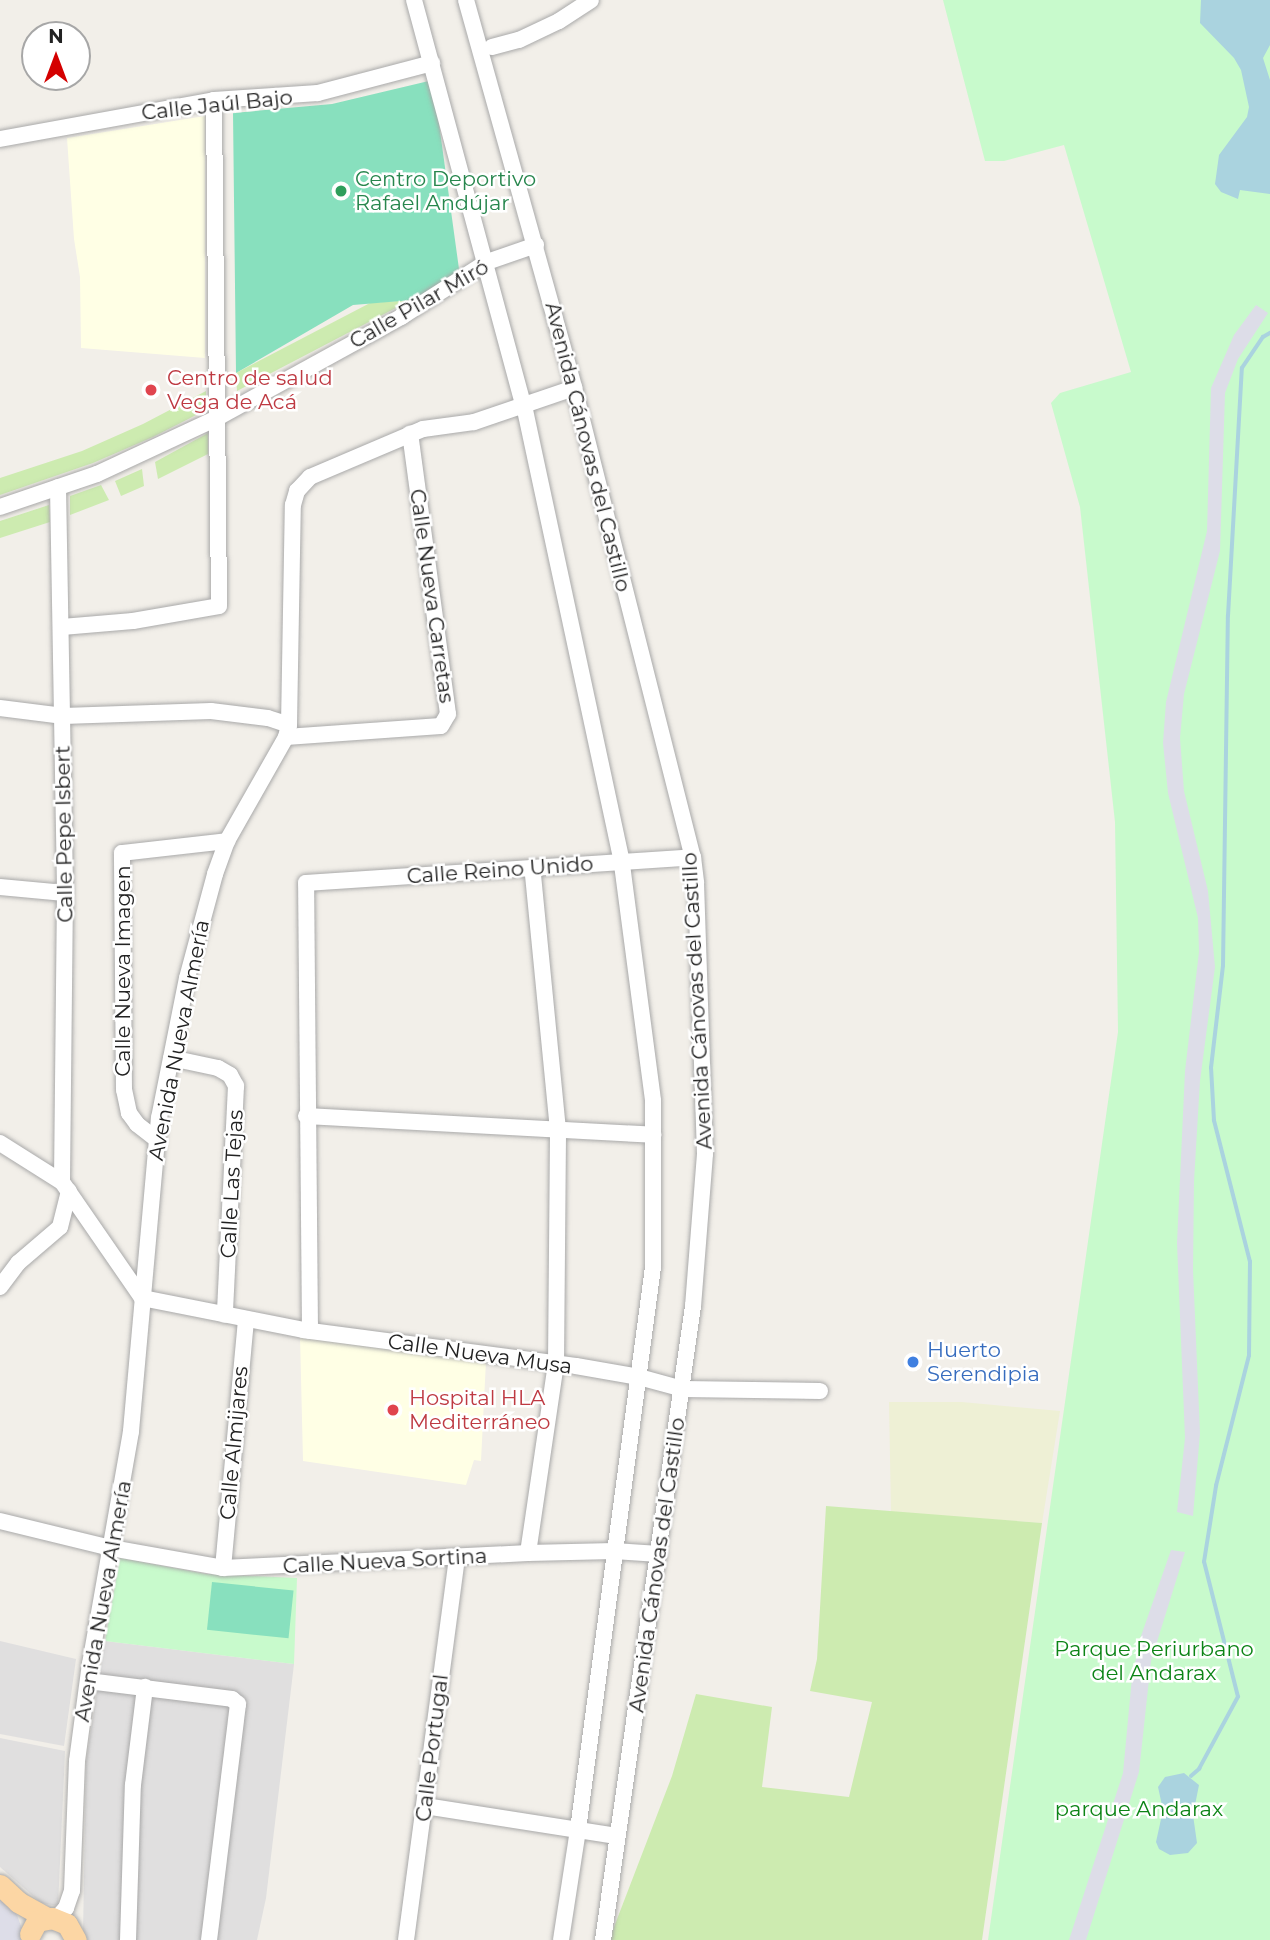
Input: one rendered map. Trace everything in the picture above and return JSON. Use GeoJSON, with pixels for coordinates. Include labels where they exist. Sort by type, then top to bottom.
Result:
{"type":"FeatureCollection","features":[{"type":"Feature","properties":{"kind":"main road"},"geometry":{"type":"LineString","coordinates":[[0,1885],[18,1902],[67,1924],[75,1938]]}},
{"type":"Feature","properties":{"kind":"main road"},"geometry":{"type":"LineString","coordinates":[[18,1902],[31,1937]]}},
{"type":"Feature","properties":{"kind":"main road"},"geometry":{"type":"LineString","coordinates":[[31,1937],[37,1921],[52,1918]]}},
{"type":"Feature","properties":{"kind":"street"},"geometry":{"type":"LineString","coordinates":[[414,0],[524,405],[621,862],[653,1101],[653,1267],[561,1940]]}},
{"type":"Feature","properties":{"kind":"street","name":"Avenida Cánovas del Castillo"},"geometry":{"type":"LineString","coordinates":[[467,0],[574,388],[694,857],[705,1154],[693,1306],[603,1940]]}},
{"type":"Feature","properties":{"kind":"street"},"geometry":{"type":"LineString","coordinates":[[492,47],[519,40],[559,21],[591,0]]}},
{"type":"Feature","properties":{"kind":"street","name":"Calle Jaúl Bajo"},"geometry":{"type":"LineString","coordinates":[[0,139],[214,100],[318,93],[432,64]]}},
{"type":"Feature","properties":{"kind":"street"},"geometry":{"type":"LineString","coordinates":[[62,627],[133,621],[219,606],[214,100]]}},
{"type":"Feature","properties":{"kind":"street","name":"Calle Pilar Miró"},"geometry":{"type":"LineString","coordinates":[[0,508],[97,474],[219,417],[401,317],[486,262],[536,245]]}},
{"type":"Feature","properties":{"kind":"street","name":"Avenida Nueva Almería"},"geometry":{"type":"LineString","coordinates":[[52,1918],[66,1908],[72,1891],[77,1760],[131,1431],[156,1139],[171,1058],[203,914],[227,841],[288,731],[293,505],[297,491],[310,477],[423,429],[474,422],[574,388]]}},
{"type":"Feature","properties":{"kind":"street","name":"Calle Nueva Carretas"},"geometry":{"type":"LineString","coordinates":[[288,731],[441,726],[448,714],[410,434]]}},
{"type":"Feature","properties":{"kind":"street","name":"Calle Pepe Isbert"},"geometry":{"type":"LineString","coordinates":[[0,1287],[18,1264],[60,1227],[66,1186],[62,627],[58,487]]}},
{"type":"Feature","properties":{"kind":"street"},"geometry":{"type":"LineString","coordinates":[[0,708],[63,716],[211,711],[268,718],[288,731]]}},
{"type":"Feature","properties":{"kind":"street","name":"Calle Nueva Imagen"},"geometry":{"type":"LineString","coordinates":[[156,1139],[137,1124],[130,1113],[124,1090],[122,853],[227,841]]}},
{"type":"Feature","properties":{"kind":"street","name":"Calle Reino Unido"},"geometry":{"type":"LineString","coordinates":[[306,1116],[306,883],[694,857]]}},
{"type":"Feature","properties":{"kind":"street"},"geometry":{"type":"LineString","coordinates":[[528,1553],[556,1363],[558,1130],[531,867]]}},
{"type":"Feature","properties":{"kind":"street"},"geometry":{"type":"LineString","coordinates":[[0,887],[65,893]]}},
{"type":"Feature","properties":{"kind":"street","name":"Calle Las Tejas"},"geometry":{"type":"LineString","coordinates":[[171,1058],[218,1068],[230,1075],[236,1086],[225,1315]]}},
{"type":"Feature","properties":{"kind":"street"},"geometry":{"type":"LineString","coordinates":[[310,1331],[306,1116],[653,1135]]}},
{"type":"Feature","properties":{"kind":"street"},"geometry":{"type":"LineString","coordinates":[[0,1143],[66,1186],[142,1298]]}},
{"type":"Feature","properties":{"kind":"street","name":"Calle Nueva Musa"},"geometry":{"type":"LineString","coordinates":[[142,1298],[310,1331],[556,1363],[639,1377],[682,1389],[820,1391]]}},
{"type":"Feature","properties":{"kind":"street","name":"Calle Almijares"},"geometry":{"type":"LineString","coordinates":[[223,1568],[246,1319]]}},
{"type":"Feature","properties":{"kind":"street","name":"Calle Nueva Sortina"},"geometry":{"type":"LineString","coordinates":[[0,1521],[111,1548],[223,1568],[528,1553],[614,1551],[659,1554]]}},
{"type":"Feature","properties":{"kind":"street","name":"Calle Portugal"},"geometry":{"type":"LineString","coordinates":[[406,1940],[457,1557]]}},
{"type":"Feature","properties":{"kind":"street"},"geometry":{"type":"LineString","coordinates":[[88,1681],[232,1699],[238,1704],[209,1940]]}},
{"type":"Feature","properties":{"kind":"street"},"geometry":{"type":"LineString","coordinates":[[128,1940],[133,1786],[145,1687]]}},
{"type":"Feature","properties":{"kind":"street"},"geometry":{"type":"LineString","coordinates":[[425,1806],[617,1836]]}},
{"type":"Feature","properties":{"kind":"street","name":"Avenida Nueva Almería"},"geometry":{"type":"LineString","coordinates":[[72,1891],[76,1903],[75,1938]]}},
{"type":"Feature","properties":{"kind":"shaded area"},"geometry":{"type":"Polygon","coordinates":[[[205,116],[205,358],[81,348],[80,277],[74,239],[67,138],[205,116]]]}},
{"type":"Feature","properties":{"kind":"shaded area"},"geometry":{"type":"Polygon","coordinates":[[[1256,305],[1268,313],[1238,359],[1225,393],[1220,551],[1184,694],[1180,738],[1184,791],[1208,891],[1215,967],[1200,1081],[1194,1181],[1193,1270],[1200,1433],[1193,1516],[1177,1512],[1185,1438],[1177,1243],[1185,1071],[1199,952],[1198,918],[1168,793],[1163,743],[1166,702],[1207,531],[1211,388],[1234,335],[1256,305]]]}},
{"type":"Feature","properties":{"kind":"shaded area","name":"Hospital HLA Mediterráneo"},"geometry":{"type":"Polygon","coordinates":[[[300,1336],[486,1361],[481,1461],[474,1460],[466,1485],[303,1461],[300,1336]]]}},
{"type":"Feature","properties":{"kind":"shaded area"},"geometry":{"type":"Polygon","coordinates":[[[889,1402],[962,1402],[1060,1411],[1042,1523],[891,1512],[889,1402]]]}},
{"type":"Feature","properties":{"kind":"shaded area"},"geometry":{"type":"Polygon","coordinates":[[[1171,1550],[1185,1552],[1151,1661],[1139,1772],[1086,1940],[1069,1940],[1123,1773],[1132,1677],[1141,1636],[1171,1550]]]}},
{"type":"Feature","properties":{"kind":"shaded area"},"geometry":{"type":"Polygon","coordinates":[[[0,1641],[76,1659],[64,1746],[0,1734],[0,1641]]]}},
{"type":"Feature","properties":{"kind":"shaded area"},"geometry":{"type":"Polygon","coordinates":[[[105,1641],[294,1664],[266,1898],[257,1940],[85,1940],[86,1762],[105,1641]]]}},
{"type":"Feature","properties":{"kind":"shaded area"},"geometry":{"type":"Polygon","coordinates":[[[0,1738],[65,1751],[58,1906],[41,1903],[0,1867],[0,1738]]]}},
{"type":"Feature","properties":{"kind":"shaded area"},"geometry":{"type":"Polygon","coordinates":[[[0,1898],[17,1915],[26,1940],[0,1940],[0,1898]]]}},
{"type":"Feature","properties":{"kind":"green space","name":"Parque Periurbano del Andarax"},"geometry":{"type":"Polygon","coordinates":[[[943,0],[1270,0],[1270,1940],[988,1940],[1118,1032],[1115,822],[1080,507],[1051,403],[1060,393],[1131,372],[1064,145],[1004,161],[985,161],[943,0]]]}},
{"type":"Feature","properties":{"kind":"green space","name":"Centro Deportivo Rafael Andújar"},"geometry":{"type":"Polygon","coordinates":[[[433,80],[459,269],[425,299],[353,305],[236,373],[233,113],[332,104],[433,80]]]}},
{"type":"Feature","properties":{"kind":"green space"},"geometry":{"type":"Polygon","coordinates":[[[411,300],[237,391],[236,373],[370,303],[411,300]]]}},
{"type":"Feature","properties":{"kind":"green space"},"geometry":{"type":"Polygon","coordinates":[[[206,391],[206,410],[153,437],[93,463],[0,495],[0,478],[82,451],[143,424],[206,391]]]}},
{"type":"Feature","properties":{"kind":"green space"},"geometry":{"type":"Polygon","coordinates":[[[208,433],[208,454],[158,479],[155,462],[208,433]]]}},
{"type":"Feature","properties":{"kind":"green space"},"geometry":{"type":"Polygon","coordinates":[[[142,469],[144,486],[121,496],[115,481],[142,469]]]}},
{"type":"Feature","properties":{"kind":"green space"},"geometry":{"type":"Polygon","coordinates":[[[101,485],[109,500],[70,515],[70,496],[101,485]]]}},
{"type":"Feature","properties":{"kind":"green space"},"geometry":{"type":"Polygon","coordinates":[[[49,505],[50,522],[0,538],[0,521],[49,505]]]}},
{"type":"Feature","properties":{"kind":"green space"},"geometry":{"type":"Polygon","coordinates":[[[826,1506],[1042,1523],[982,1940],[609,1940],[672,1776],[696,1694],[772,1707],[762,1787],[849,1797],[872,1702],[810,1691],[817,1659],[826,1506]]]}},
{"type":"Feature","properties":{"kind":"green space"},"geometry":{"type":"Polygon","coordinates":[[[120,1558],[206,1574],[297,1578],[294,1664],[105,1641],[120,1558]]]}},
{"type":"Feature","properties":{"kind":"green space"},"geometry":{"type":"Polygon","coordinates":[[[212,1582],[294,1591],[289,1638],[207,1630],[212,1582]]]}},
{"type":"Feature","properties":{"kind":"water"},"geometry":{"type":"Polygon","coordinates":[[[1201,0],[1270,0],[1270,45],[1263,58],[1270,80],[1270,194],[1240,190],[1238,199],[1221,192],[1215,184],[1219,155],[1247,117],[1249,107],[1241,70],[1234,58],[1200,23],[1201,0]]]}},
{"type":"Feature","properties":{"kind":"water"},"geometry":{"type":"Polygon","coordinates":[[[1184,1773],[1199,1785],[1193,1815],[1197,1843],[1188,1853],[1170,1855],[1159,1849],[1156,1842],[1163,1810],[1158,1787],[1165,1777],[1184,1773]]]}},
{"type":"Feature","properties":{"kind":"waterway"},"geometry":{"type":"LineString","coordinates":[[1191,1776],[1199,1769],[1238,1697],[1204,1562],[1216,1486],[1249,1356],[1250,1262],[1214,1121],[1211,1068],[1223,966],[1228,616],[1242,368],[1263,337],[1270,333]]}},
{"type":"Feature","properties":{"kind":"place","name":"Centro Deportivo Rafael Andújar"},"geometry":{"type":"Point","coordinates":[341,191]}},
{"type":"Feature","properties":{"kind":"place","name":"Centro de salud Vega de Acá"},"geometry":{"type":"Point","coordinates":[151,390]}},
{"type":"Feature","properties":{"kind":"place","name":"Huerto Serendipia"},"geometry":{"type":"Point","coordinates":[913,1362]}},
{"type":"Feature","properties":{"kind":"place","name":"Hospital HLA Mediterráneo"},"geometry":{"type":"Point","coordinates":[393,1410]}},
{"type":"Feature","properties":{"kind":"park label","name":"parque Andarax"},"geometry":{"type":"Point","coordinates":[1139,1809]}}]}
